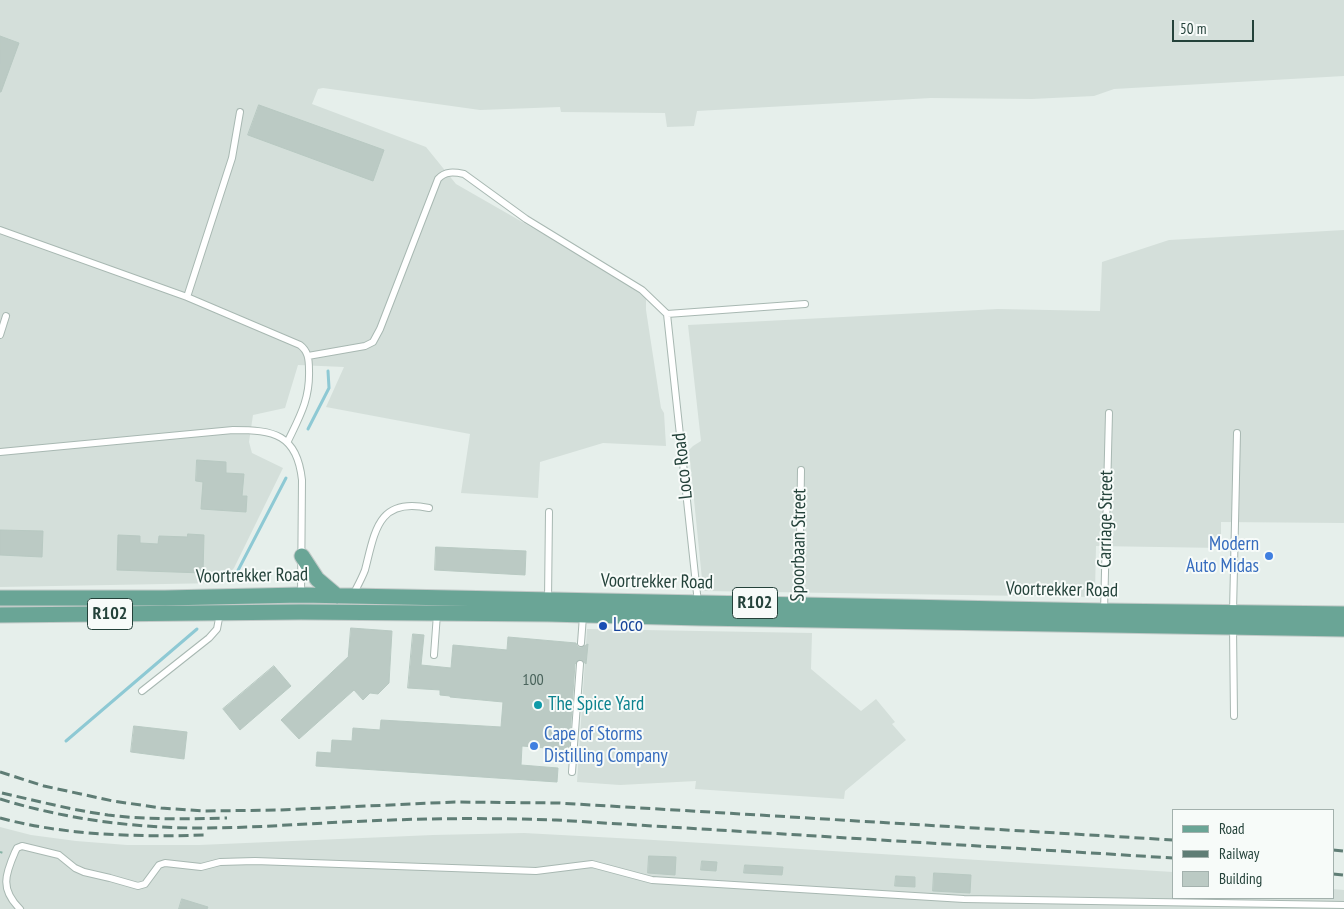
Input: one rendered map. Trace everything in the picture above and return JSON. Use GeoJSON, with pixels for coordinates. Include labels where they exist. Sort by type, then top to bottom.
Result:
{"type":"FeatureCollection","features":[{"type":"Feature","properties":{"kind":"main road"},"geometry":{"type":"LineString","coordinates":[[302,556],[317,579],[337,596]]}},
{"type":"Feature","properties":{"kind":"main road","name":"Voortrekker Road"},"geometry":{"type":"LineString","coordinates":[[0,598],[301,595],[352,596],[437,605]]}},
{"type":"Feature","properties":{"kind":"main road","name":"Voortrekker Road"},"geometry":{"type":"LineString","coordinates":[[0,615],[301,612],[437,605],[548,607],[698,602],[798,612]]}},
{"type":"Feature","properties":{"kind":"main road","name":"Voortrekker Road"},"geometry":{"type":"LineString","coordinates":[[548,607],[583,615],[700,618],[798,612],[1233,620],[1344,629]]}},
{"type":"Feature","properties":{"kind":"main road","name":"Voortrekker Road"},"geometry":{"type":"LineString","coordinates":[[1233,620],[1344,614]]}},
{"type":"Feature","properties":{"kind":"lane"},"geometry":{"type":"LineString","coordinates":[[188,297],[232,158],[240,112]]}},
{"type":"Feature","properties":{"kind":"lane"},"geometry":{"type":"LineString","coordinates":[[308,356],[365,346],[373,342],[380,329],[438,179],[442,174],[454,172],[464,174],[526,219],[642,290],[667,314],[805,304]]}},
{"type":"Feature","properties":{"kind":"lane"},"geometry":{"type":"LineString","coordinates":[[0,230],[188,297],[304,348],[308,356],[308,394],[288,441]]}},
{"type":"Feature","properties":{"kind":"lane","name":"Loco Road"},"geometry":{"type":"LineString","coordinates":[[667,314],[700,618]]}},
{"type":"Feature","properties":{"kind":"lane"},"geometry":{"type":"LineString","coordinates":[[0,336],[6,316]]}},
{"type":"Feature","properties":{"kind":"lane","name":"Carriage Street"},"geometry":{"type":"LineString","coordinates":[[1104,618],[1109,413]]}},
{"type":"Feature","properties":{"kind":"lane"},"geometry":{"type":"LineString","coordinates":[[0,452],[233,430],[267,434],[288,441],[299,461],[302,480],[301,612]]}},
{"type":"Feature","properties":{"kind":"lane"},"geometry":{"type":"LineString","coordinates":[[1234,716],[1233,620],[1237,433]]}},
{"type":"Feature","properties":{"kind":"lane","name":"Spoorbaan Street"},"geometry":{"type":"LineString","coordinates":[[798,612],[801,470]]}},
{"type":"Feature","properties":{"kind":"lane"},"geometry":{"type":"LineString","coordinates":[[352,596],[364,571],[371,542],[378,524],[392,510],[414,505],[429,508]]}},
{"type":"Feature","properties":{"kind":"lane"},"geometry":{"type":"LineString","coordinates":[[548,607],[549,512]]}},
{"type":"Feature","properties":{"kind":"lane"},"geometry":{"type":"LineString","coordinates":[[142,691],[217,630],[220,596]]}},
{"type":"Feature","properties":{"kind":"lane"},"geometry":{"type":"LineString","coordinates":[[434,655],[437,605]]}},
{"type":"Feature","properties":{"kind":"lane"},"geometry":{"type":"LineString","coordinates":[[581,643],[583,615]]}},
{"type":"Feature","properties":{"kind":"lane"},"geometry":{"type":"LineString","coordinates":[[572,772],[580,664]]}},
{"type":"Feature","properties":{"kind":"lane"},"geometry":{"type":"LineString","coordinates":[[20,909],[9,895],[5,883],[15,852],[17,848],[22,846],[59,855],[75,868],[84,872],[138,886],[145,884],[159,865],[165,862],[201,867],[220,862],[255,861],[536,871],[592,864],[652,880],[954,899],[1344,905]]}},
{"type":"Feature","properties":{"kind":"shaded area"},"geometry":{"type":"Polygon","coordinates":[[[0,0],[1344,0],[1344,76],[1114,89],[1094,96],[1032,99],[931,98],[697,111],[694,126],[667,127],[665,113],[561,112],[560,107],[480,110],[323,88],[318,89],[312,104],[426,147],[456,184],[613,274],[646,298],[646,310],[661,408],[664,413],[666,446],[603,443],[540,462],[538,498],[461,493],[470,434],[326,407],[344,367],[298,365],[285,408],[253,415],[249,442],[252,453],[283,468],[234,568],[220,583],[0,587],[0,0]]]}},
{"type":"Feature","properties":{"kind":"shaded area"},"geometry":{"type":"Polygon","coordinates":[[[1344,230],[1344,523],[1221,522],[1221,548],[1096,546],[1095,592],[1092,597],[705,591],[703,589],[689,450],[701,441],[688,325],[998,309],[1100,311],[1102,262],[1169,240],[1344,230]]]}},
{"type":"Feature","properties":{"kind":"shaded area"},"geometry":{"type":"Polygon","coordinates":[[[587,629],[812,633],[811,669],[861,711],[876,699],[895,722],[892,724],[906,740],[845,791],[844,799],[695,789],[696,781],[620,785],[577,782],[587,629]]]}},
{"type":"Feature","properties":{"kind":"shaded area"},"geometry":{"type":"Polygon","coordinates":[[[0,827],[31,835],[127,845],[199,845],[524,833],[1172,872],[1172,899],[1334,899],[1334,889],[1344,890],[1344,909],[0,909],[0,827]]]}},
{"type":"Feature","properties":{"kind":"building"},"geometry":{"type":"Polygon","coordinates":[[[0,36],[19,43],[1,92],[0,92],[0,36]]]}},
{"type":"Feature","properties":{"kind":"building"},"geometry":{"type":"Polygon","coordinates":[[[259,105],[384,150],[373,181],[248,135],[259,105]]]}},
{"type":"Feature","properties":{"kind":"building"},"geometry":{"type":"Polygon","coordinates":[[[197,460],[226,462],[226,473],[244,474],[242,496],[247,496],[246,512],[201,509],[203,482],[196,481],[197,460]]]}},
{"type":"Feature","properties":{"kind":"building"},"geometry":{"type":"Polygon","coordinates":[[[0,530],[43,531],[42,557],[0,555],[0,530]]]}},
{"type":"Feature","properties":{"kind":"building"},"geometry":{"type":"Polygon","coordinates":[[[188,534],[204,535],[203,573],[117,570],[118,535],[140,536],[140,543],[158,544],[159,536],[187,537],[188,534]]]}},
{"type":"Feature","properties":{"kind":"building"},"geometry":{"type":"Polygon","coordinates":[[[436,547],[526,551],[525,575],[435,570],[436,547]]]}},
{"type":"Feature","properties":{"kind":"building"},"geometry":{"type":"Polygon","coordinates":[[[351,628],[392,631],[389,683],[378,694],[370,693],[363,700],[354,690],[299,739],[281,720],[348,657],[351,628]]]}},
{"type":"Feature","properties":{"kind":"building"},"geometry":{"type":"Polygon","coordinates":[[[413,634],[424,635],[421,665],[451,668],[453,645],[507,650],[508,637],[576,643],[580,648],[588,644],[586,664],[580,659],[575,664],[569,750],[522,746],[521,765],[558,768],[557,782],[316,766],[317,752],[331,753],[332,740],[352,741],[353,728],[380,730],[381,720],[501,727],[503,702],[450,697],[440,695],[440,690],[408,688],[413,634]]]}},
{"type":"Feature","properties":{"kind":"building"},"geometry":{"type":"Polygon","coordinates":[[[274,666],[291,686],[240,730],[223,709],[274,666]]]}},
{"type":"Feature","properties":{"kind":"building"},"geometry":{"type":"Polygon","coordinates":[[[134,726],[187,732],[184,759],[131,752],[134,726]]]}},
{"type":"Feature","properties":{"kind":"building"},"geometry":{"type":"Polygon","coordinates":[[[649,856],[676,857],[675,875],[648,873],[649,856]]]}},
{"type":"Feature","properties":{"kind":"building"},"geometry":{"type":"Polygon","coordinates":[[[702,861],[717,862],[716,871],[701,870],[702,861]]]}},
{"type":"Feature","properties":{"kind":"building"},"geometry":{"type":"Polygon","coordinates":[[[745,865],[783,867],[782,875],[744,873],[745,865]]]}},
{"type":"Feature","properties":{"kind":"building"},"geometry":{"type":"Polygon","coordinates":[[[934,873],[971,875],[970,893],[933,891],[934,873]]]}},
{"type":"Feature","properties":{"kind":"building"},"geometry":{"type":"Polygon","coordinates":[[[896,876],[915,877],[915,887],[895,886],[896,876]]]}},
{"type":"Feature","properties":{"kind":"building"},"geometry":{"type":"Polygon","coordinates":[[[182,899],[208,907],[207,909],[179,909],[182,899]]]}},
{"type":"Feature","properties":{"kind":"waterway"},"geometry":{"type":"LineString","coordinates":[[308,429],[329,388],[328,371]]}},
{"type":"Feature","properties":{"kind":"waterway"},"geometry":{"type":"LineString","coordinates":[[233,580],[286,478]]}},
{"type":"Feature","properties":{"kind":"waterway"},"geometry":{"type":"LineString","coordinates":[[66,741],[197,629]]}},
{"type":"Feature","properties":{"kind":"railway"},"geometry":{"type":"LineString","coordinates":[[0,772],[44,786],[113,801],[161,808],[204,811],[280,810],[455,802],[559,803],[1172,840]]}},
{"type":"Feature","properties":{"kind":"railway"},"geometry":{"type":"LineString","coordinates":[[2,793],[68,808],[123,817],[227,818]]}},
{"type":"Feature","properties":{"kind":"railway"},"geometry":{"type":"LineString","coordinates":[[0,799],[74,817],[176,828],[243,827],[414,819],[556,820],[1172,858]]}},
{"type":"Feature","properties":{"kind":"railway"},"geometry":{"type":"LineString","coordinates":[[0,818],[51,829],[77,832],[156,836],[208,835]]}},
{"type":"Feature","properties":{"kind":"railway"},"geometry":{"type":"LineString","coordinates":[[1334,850],[1344,851]]}},
{"type":"Feature","properties":{"kind":"railway"},"geometry":{"type":"LineString","coordinates":[[1334,874],[1344,875]]}},
{"type":"Feature","properties":{"kind":"place","name":"Modern Auto Midas"},"geometry":{"type":"Point","coordinates":[1269,556]}},
{"type":"Feature","properties":{"kind":"place","name":"Loco"},"geometry":{"type":"Point","coordinates":[603,626]}},
{"type":"Feature","properties":{"kind":"place","name":"The Spice Yard"},"geometry":{"type":"Point","coordinates":[538,705]}},
{"type":"Feature","properties":{"kind":"place","name":"Cape of Storms Distilling Company"},"geometry":{"type":"Point","coordinates":[534,746]}}]}
